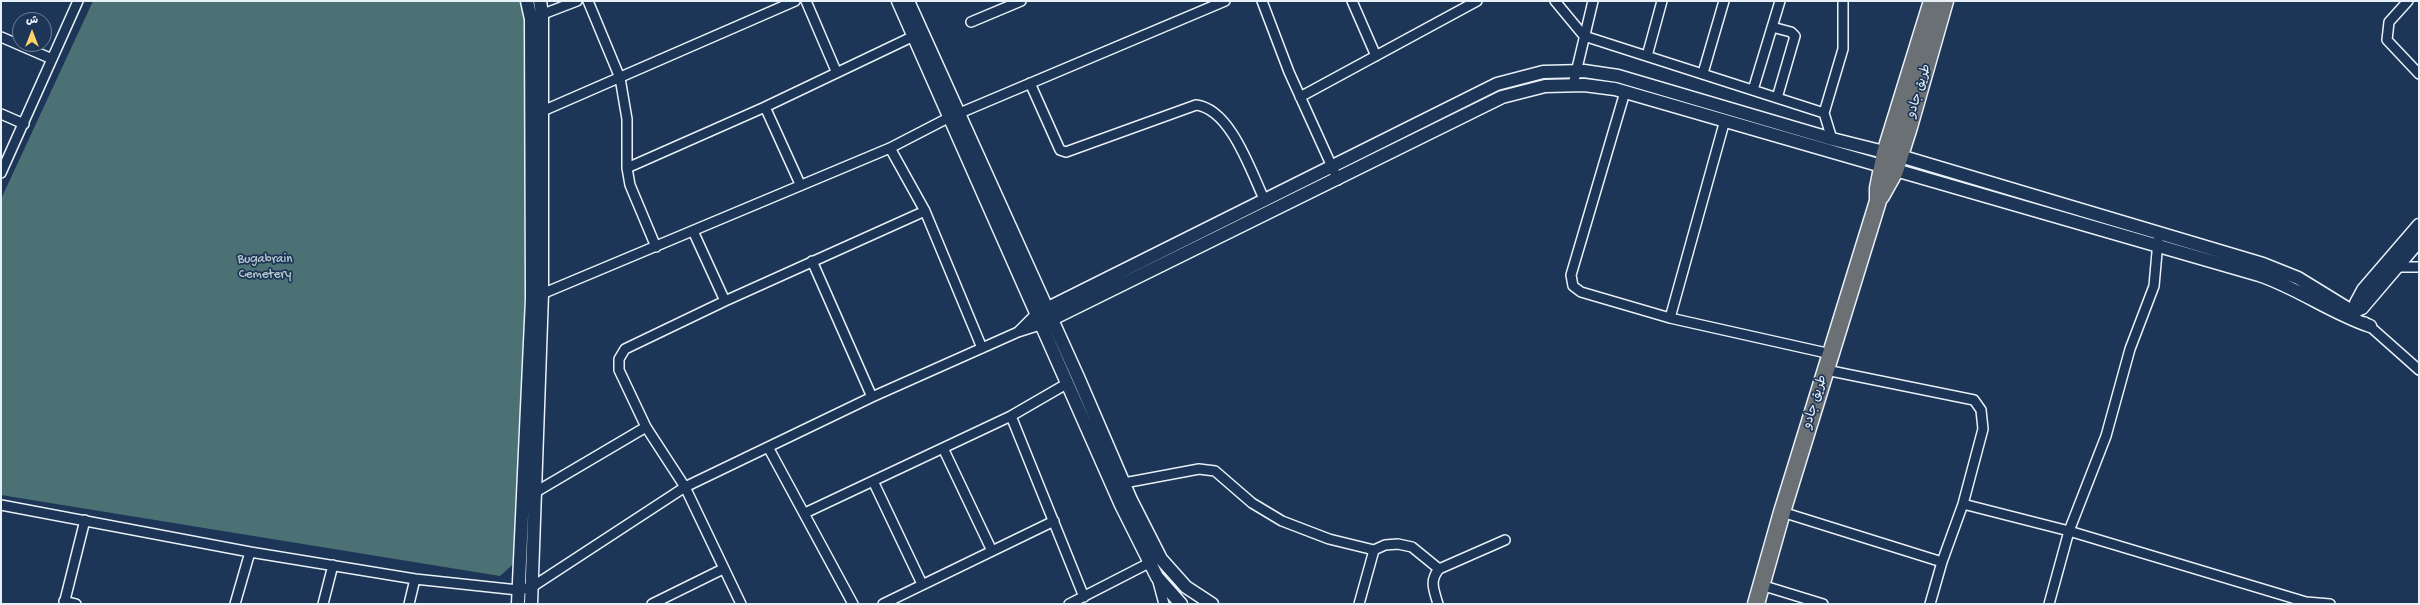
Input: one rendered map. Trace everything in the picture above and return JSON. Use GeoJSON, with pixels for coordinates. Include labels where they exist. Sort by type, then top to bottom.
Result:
{"type":"FeatureCollection","features":[{"type":"Feature","properties":{"kind":"highway","name":"طريق جادو"},"geometry":{"type":"LineString","coordinates":[[1756,604],[1782,512],[1890,162],[1932,1]]}},
{"type":"Feature","properties":{"kind":"highway","name":"طريق جادو"},"geometry":{"type":"LineString","coordinates":[[1890,162],[1920,93],[1945,1]]}},
{"type":"Feature","properties":{"kind":"street"},"geometry":{"type":"LineString","coordinates":[[1,173],[78,1]]}},
{"type":"Feature","properties":{"kind":"street"},"geometry":{"type":"LineString","coordinates":[[527,1],[537,17]]}},
{"type":"Feature","properties":{"kind":"street"},"geometry":{"type":"LineString","coordinates":[[531,604],[537,296],[537,17],[540,1]]}},
{"type":"Feature","properties":{"kind":"street"},"geometry":{"type":"LineString","coordinates":[[537,17],[577,1]]}},
{"type":"Feature","properties":{"kind":"street"},"geometry":{"type":"LineString","coordinates":[[588,1],[620,78],[627,119],[627,168],[630,185],[656,247]]}},
{"type":"Feature","properties":{"kind":"street"},"geometry":{"type":"LineString","coordinates":[[537,113],[795,1]]}},
{"type":"Feature","properties":{"kind":"street"},"geometry":{"type":"LineString","coordinates":[[806,1],[836,71]]}},
{"type":"Feature","properties":{"kind":"street"},"geometry":{"type":"LineString","coordinates":[[898,1],[917,34],[953,116],[1038,320],[1149,563],[1157,577],[1181,604]]}},
{"type":"Feature","properties":{"kind":"street"},"geometry":{"type":"LineString","coordinates":[[908,1],[917,34]]}},
{"type":"Feature","properties":{"kind":"street"},"geometry":{"type":"LineString","coordinates":[[971,22],[1019,1]]}},
{"type":"Feature","properties":{"kind":"street"},"geometry":{"type":"LineString","coordinates":[[537,296],[656,247],[800,184],[890,148],[953,116],[1225,1]]}},
{"type":"Feature","properties":{"kind":"street"},"geometry":{"type":"LineString","coordinates":[[1262,1],[1300,97],[1338,180]]}},
{"type":"Feature","properties":{"kind":"street"},"geometry":{"type":"LineString","coordinates":[[1352,1],[1376,56]]}},
{"type":"Feature","properties":{"kind":"street"},"geometry":{"type":"LineString","coordinates":[[1300,97],[1476,1]]}},
{"type":"Feature","properties":{"kind":"street"},"geometry":{"type":"LineString","coordinates":[[1555,1],[1584,36],[1824,113]]}},
{"type":"Feature","properties":{"kind":"street"},"geometry":{"type":"LineString","coordinates":[[1573,85],[1593,1]]}},
{"type":"Feature","properties":{"kind":"street"},"geometry":{"type":"LineString","coordinates":[[1647,56],[1662,1]]}},
{"type":"Feature","properties":{"kind":"street"},"geometry":{"type":"LineString","coordinates":[[1703,73],[1724,1]]}},
{"type":"Feature","properties":{"kind":"street"},"geometry":{"type":"LineString","coordinates":[[1753,90],[1780,1]]}},
{"type":"Feature","properties":{"kind":"street"},"geometry":{"type":"LineString","coordinates":[[1832,140],[1824,113],[1843,49],[1843,1]]}},
{"type":"Feature","properties":{"kind":"street"},"geometry":{"type":"LineString","coordinates":[[2408,1],[2389,22],[2387,40],[2419,74]]}},
{"type":"Feature","properties":{"kind":"street"},"geometry":{"type":"LineString","coordinates":[[1772,26],[1791,32],[1795,36],[1776,98]]}},
{"type":"Feature","properties":{"kind":"street"},"geometry":{"type":"LineString","coordinates":[[627,168],[765,107],[836,71],[917,34]]}},
{"type":"Feature","properties":{"kind":"street"},"geometry":{"type":"LineString","coordinates":[[1,37],[52,59]]}},
{"type":"Feature","properties":{"kind":"street"},"geometry":{"type":"LineString","coordinates":[[1,505],[250,552],[416,579],[518,590],[532,587],[685,487],[872,397],[1018,332],[1038,320],[1047,309],[1332,168],[1497,84],[1543,72],[1576,72],[1618,76],[1832,140],[1890,162]]}},
{"type":"Feature","properties":{"kind":"street"},"geometry":{"type":"LineString","coordinates":[[1030,83],[1060,150],[1066,152],[1196,105],[1204,106],[1214,111],[1234,136],[1265,201]]}},
{"type":"Feature","properties":{"kind":"street"},"geometry":{"type":"LineString","coordinates":[[1038,320],[1052,321],[1338,180],[1502,97],[1545,86],[1573,85],[1625,92],[1725,120],[1890,162],[2159,240],[2280,270],[2332,297],[2355,312],[2419,370]]}},
{"type":"Feature","properties":{"kind":"street"},"geometry":{"type":"LineString","coordinates":[[1625,92],[1571,275],[1573,286],[1581,292],[1670,318],[1831,354]]}},
{"type":"Feature","properties":{"kind":"street"},"geometry":{"type":"LineString","coordinates":[[765,107],[800,184]]}},
{"type":"Feature","properties":{"kind":"street"},"geometry":{"type":"LineString","coordinates":[[1,114],[24,124]]}},
{"type":"Feature","properties":{"kind":"street"},"geometry":{"type":"LineString","coordinates":[[953,116],[1047,309],[1124,483],[1160,559],[1186,587],[1212,604]]}},
{"type":"Feature","properties":{"kind":"street"},"geometry":{"type":"LineString","coordinates":[[1670,318],[1725,120]]}},
{"type":"Feature","properties":{"kind":"street"},"geometry":{"type":"LineString","coordinates":[[890,148],[925,211],[982,348]]}},
{"type":"Feature","properties":{"kind":"street"},"geometry":{"type":"LineString","coordinates":[[741,604],[685,487],[646,427],[619,370],[619,359],[625,350],[725,301],[925,211]]}},
{"type":"Feature","properties":{"kind":"street"},"geometry":{"type":"LineString","coordinates":[[2370,326],[2366,296],[2419,225]]}},
{"type":"Feature","properties":{"kind":"street"},"geometry":{"type":"LineString","coordinates":[[693,231],[725,301]]}},
{"type":"Feature","properties":{"kind":"street"},"geometry":{"type":"LineString","coordinates":[[2159,240],[2274,280],[2341,314],[2370,326]]}},
{"type":"Feature","properties":{"kind":"street"},"geometry":{"type":"LineString","coordinates":[[2049,604],[2069,531],[2106,436],[2130,350],[2154,286],[2159,240]]}},
{"type":"Feature","properties":{"kind":"street"},"geometry":{"type":"LineString","coordinates":[[2355,312],[2356,302],[2366,296],[2396,267],[2419,241]]}},
{"type":"Feature","properties":{"kind":"street"},"geometry":{"type":"LineString","coordinates":[[812,261],[872,397]]}},
{"type":"Feature","properties":{"kind":"street"},"geometry":{"type":"LineString","coordinates":[[2396,267],[2419,267]]}},
{"type":"Feature","properties":{"kind":"street"},"geometry":{"type":"LineString","coordinates":[[518,604],[537,296]]}},
{"type":"Feature","properties":{"kind":"street"},"geometry":{"type":"LineString","coordinates":[[2332,297],[2366,296]]}},
{"type":"Feature","properties":{"kind":"street"},"geometry":{"type":"LineString","coordinates":[[2341,314],[2355,312]]}},
{"type":"Feature","properties":{"kind":"street"},"geometry":{"type":"LineString","coordinates":[[1826,370],[1974,400],[1982,410],[1983,429],[1963,504],[1942,562],[1930,604]]}},
{"type":"Feature","properties":{"kind":"street"},"geometry":{"type":"LineString","coordinates":[[805,513],[1011,416],[1068,383]]}},
{"type":"Feature","properties":{"kind":"street"},"geometry":{"type":"LineString","coordinates":[[1011,416],[1084,597]]}},
{"type":"Feature","properties":{"kind":"street"},"geometry":{"type":"LineString","coordinates":[[534,493],[646,427]]}},
{"type":"Feature","properties":{"kind":"street"},"geometry":{"type":"LineString","coordinates":[[768,446],[853,604]]}},
{"type":"Feature","properties":{"kind":"street"},"geometry":{"type":"LineString","coordinates":[[943,448],[992,551]]}},
{"type":"Feature","properties":{"kind":"street"},"geometry":{"type":"LineString","coordinates":[[1124,483],[1199,469],[1215,471],[1252,503],[1282,521],[1329,539],[1374,550],[1385,545],[1398,544],[1412,547],[1440,569]]}},
{"type":"Feature","properties":{"kind":"street"},"geometry":{"type":"LineString","coordinates":[[872,481],[922,584]]}},
{"type":"Feature","properties":{"kind":"street"},"geometry":{"type":"LineString","coordinates":[[1963,504],[2069,531],[2306,602],[2330,604]]}},
{"type":"Feature","properties":{"kind":"street"},"geometry":{"type":"LineString","coordinates":[[1782,512],[1942,562]]}},
{"type":"Feature","properties":{"kind":"street"},"geometry":{"type":"LineString","coordinates":[[76,604],[64,602],[86,520]]}},
{"type":"Feature","properties":{"kind":"street"},"geometry":{"type":"LineString","coordinates":[[884,604],[922,584],[1054,521]]}},
{"type":"Feature","properties":{"kind":"street"},"geometry":{"type":"LineString","coordinates":[[1438,604],[1432,584],[1434,576],[1440,569],[1505,540]]}},
{"type":"Feature","properties":{"kind":"street"},"geometry":{"type":"LineString","coordinates":[[1359,604],[1374,550]]}},
{"type":"Feature","properties":{"kind":"street"},"geometry":{"type":"LineString","coordinates":[[235,604],[250,552]]}},
{"type":"Feature","properties":{"kind":"street"},"geometry":{"type":"LineString","coordinates":[[1069,604],[1149,563]]}},
{"type":"Feature","properties":{"kind":"street"},"geometry":{"type":"LineString","coordinates":[[322,604],[333,565]]}},
{"type":"Feature","properties":{"kind":"street"},"geometry":{"type":"LineString","coordinates":[[654,604],[723,569]]}},
{"type":"Feature","properties":{"kind":"street"},"geometry":{"type":"LineString","coordinates":[[1157,577],[1164,604]]}},
{"type":"Feature","properties":{"kind":"street"},"geometry":{"type":"LineString","coordinates":[[409,604],[416,579]]}},
{"type":"Feature","properties":{"kind":"street"},"geometry":{"type":"LineString","coordinates":[[1761,585],[1823,604]]}},
{"type":"Feature","properties":{"kind":"green space","name":"Bugabrain Cemetery"},"geometry":{"type":"Polygon","coordinates":[[[93,1],[526,1],[529,287],[520,558],[500,576],[1,495],[1,199],[93,1]]]}}]}
